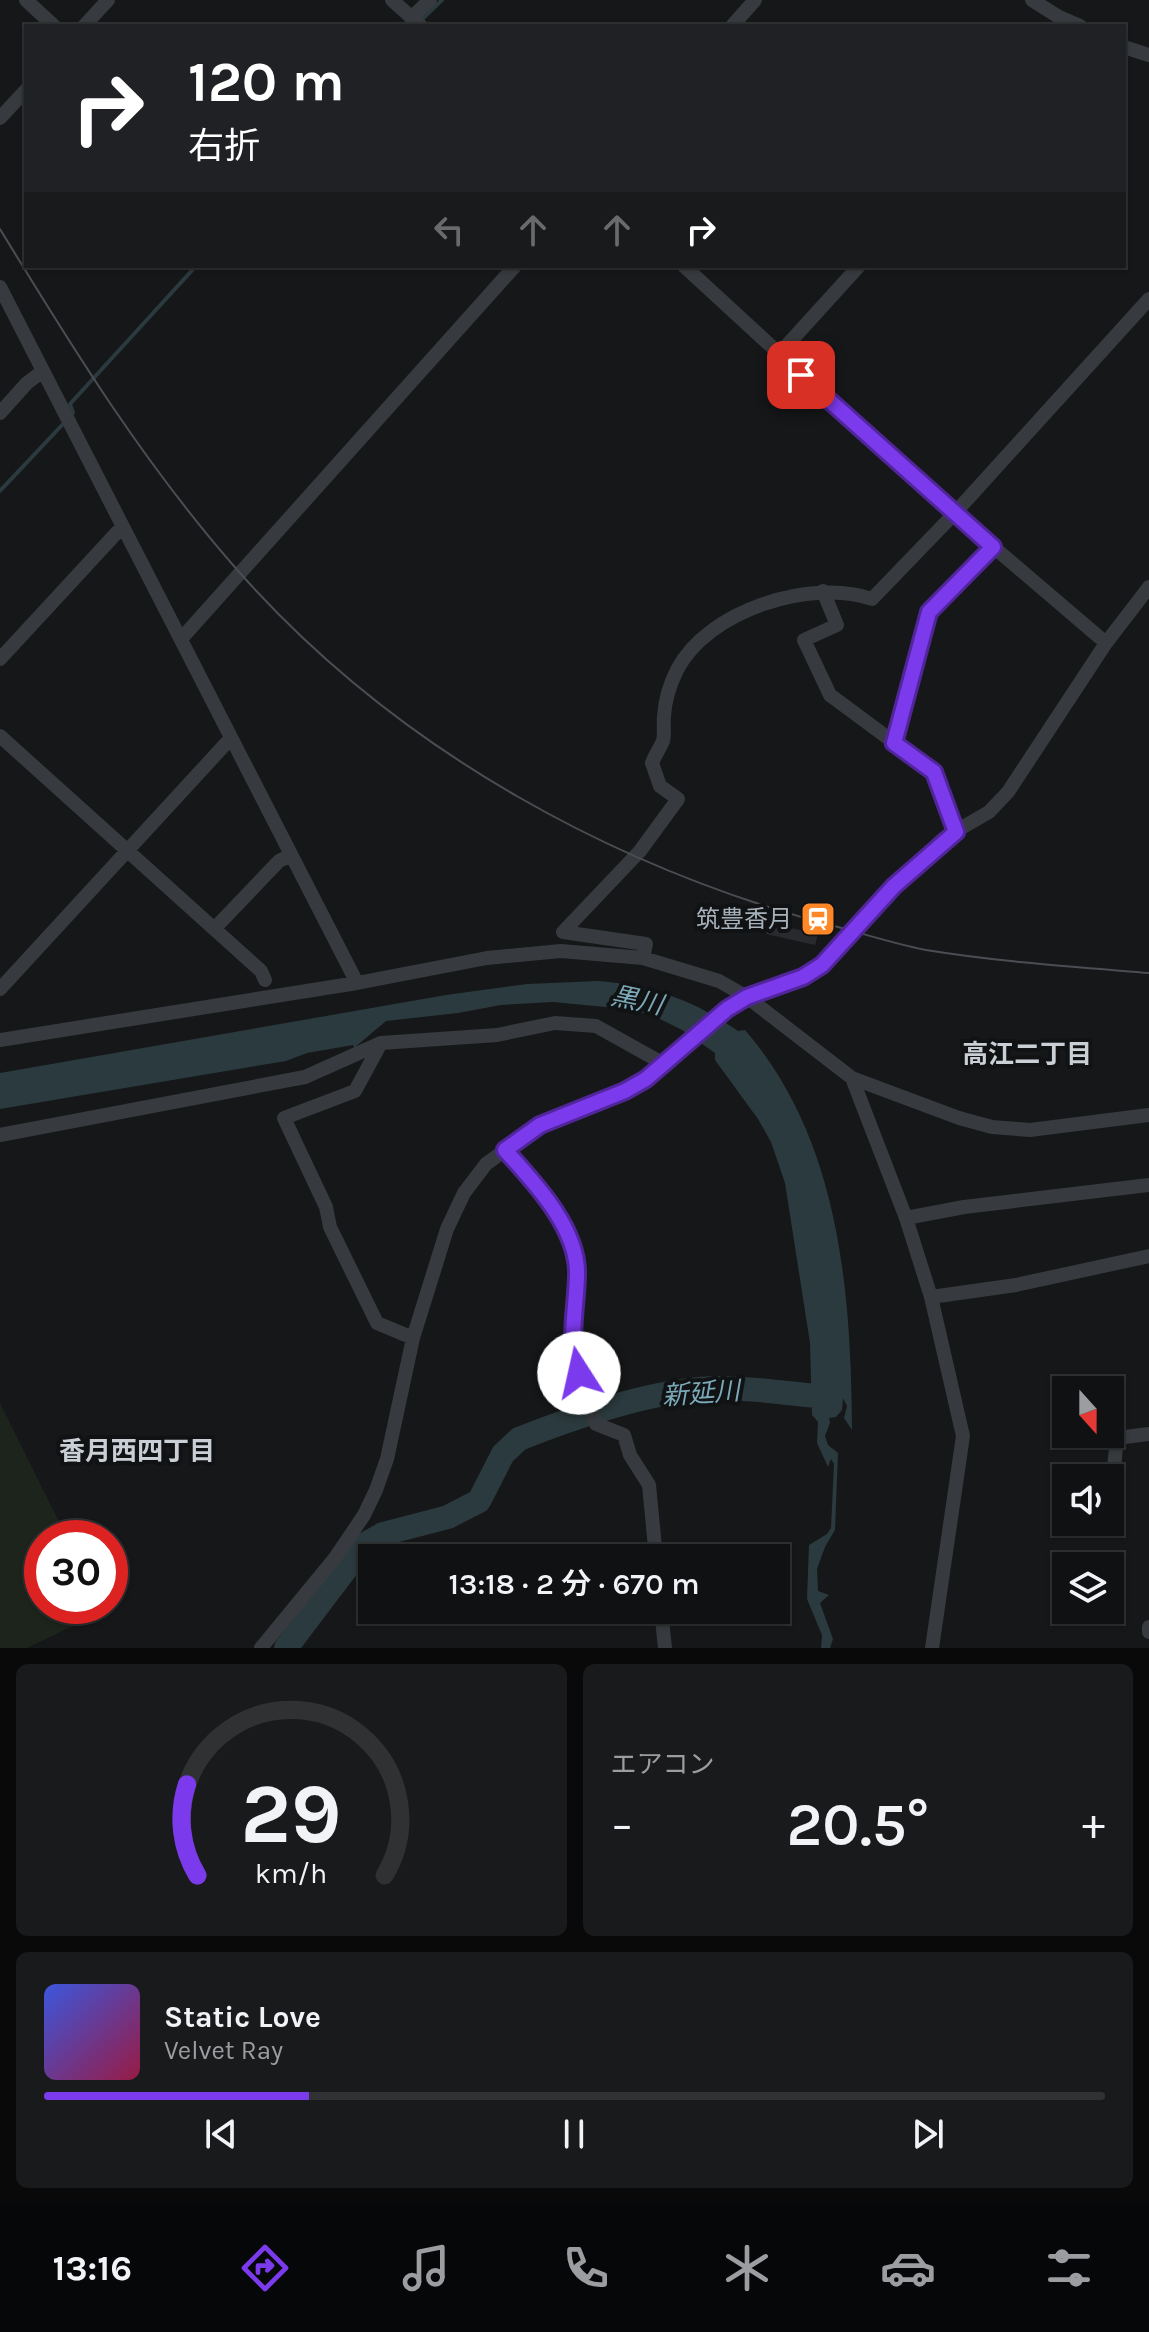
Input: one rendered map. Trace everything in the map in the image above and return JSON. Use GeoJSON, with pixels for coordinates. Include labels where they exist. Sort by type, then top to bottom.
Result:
{"type":"FeatureCollection","features":[{"type":"Feature","properties":{"kind":"street"},"geometry":{"type":"LineString","coordinates":[[26,0],[52,24]]}},
{"type":"Feature","properties":{"kind":"street"},"geometry":{"type":"LineString","coordinates":[[86,24],[108,0]]}},
{"type":"Feature","properties":{"kind":"street"},"geometry":{"type":"LineString","coordinates":[[392,0],[416,22],[430,0]]}},
{"type":"Feature","properties":{"kind":"street"},"geometry":{"type":"LineString","coordinates":[[734,24],[755,0]]}},
{"type":"Feature","properties":{"kind":"street"},"geometry":{"type":"LineString","coordinates":[[1032,0],[1075,24]]}},
{"type":"Feature","properties":{"kind":"street"},"geometry":{"type":"LineString","coordinates":[[1126,48],[1149,55]]}},
{"type":"Feature","properties":{"kind":"street"},"geometry":{"type":"LineString","coordinates":[[0,118],[24,92]]}},
{"type":"Feature","properties":{"kind":"street"},"geometry":{"type":"LineString","coordinates":[[181,639],[513,268]]}},
{"type":"Feature","properties":{"kind":"street"},"geometry":{"type":"LineString","coordinates":[[686,268],[954,514],[1106,643]]}},
{"type":"Feature","properties":{"kind":"street"},"geometry":{"type":"LineString","coordinates":[[779,354],[857,268]]}},
{"type":"Feature","properties":{"kind":"street"},"geometry":{"type":"LineString","coordinates":[[0,287],[357,983]]}},
{"type":"Feature","properties":{"kind":"street"},"geometry":{"type":"LineString","coordinates":[[643,958],[646,944],[563,932],[640,851],[678,799],[660,786],[652,763],[664,739],[667,694],[679,667],[705,636],[734,617],[772,601],[823,591],[853,592],[872,599],[954,514],[1149,299]]}},
{"type":"Feature","properties":{"kind":"street"},"geometry":{"type":"LineString","coordinates":[[0,413],[27,383],[43,371]]}},
{"type":"Feature","properties":{"kind":"street"},"geometry":{"type":"LineString","coordinates":[[0,659],[122,527]]}},
{"type":"Feature","properties":{"kind":"street"},"geometry":{"type":"LineString","coordinates":[[894,743],[929,612],[993,547]]}},
{"type":"Feature","properties":{"kind":"street"},"geometry":{"type":"LineString","coordinates":[[261,1648],[335,1558],[364,1515],[387,1459],[413,1338],[447,1229],[464,1193],[486,1164],[540,1125],[625,1091],[664,1064],[727,1009],[747,997],[803,977],[822,965],[894,886],[956,832],[989,812],[1008,792],[1106,643],[1149,587]]}},
{"type":"Feature","properties":{"kind":"street"},"geometry":{"type":"LineString","coordinates":[[823,591],[837,625],[804,640],[830,695],[934,772],[956,832]]}},
{"type":"Feature","properties":{"kind":"street"},"geometry":{"type":"LineString","coordinates":[[0,736],[261,971],[265,980]]}},
{"type":"Feature","properties":{"kind":"street"},"geometry":{"type":"LineString","coordinates":[[0,989],[231,738]]}},
{"type":"Feature","properties":{"kind":"street"},"geometry":{"type":"LineString","coordinates":[[214,929],[279,861],[291,855]]}},
{"type":"Feature","properties":{"kind":"street"},"geometry":{"type":"LineString","coordinates":[[0,1040],[357,983],[487,958],[561,951],[643,958],[719,981],[747,997],[852,1078],[959,1118],[992,1127],[1030,1130],[1149,1115]]}},
{"type":"Feature","properties":{"kind":"street"},"geometry":{"type":"LineString","coordinates":[[0,1135],[305,1077],[381,1043],[497,1035],[555,1023],[596,1026],[664,1064]]}},
{"type":"Feature","properties":{"kind":"street"},"geometry":{"type":"LineString","coordinates":[[381,1043],[355,1091],[284,1118],[326,1207],[330,1227],[377,1323],[413,1338]]}},
{"type":"Feature","properties":{"kind":"street"},"geometry":{"type":"LineString","coordinates":[[852,1078],[906,1218],[931,1297],[963,1436],[932,1648]]}},
{"type":"Feature","properties":{"kind":"street"},"geometry":{"type":"LineString","coordinates":[[505,1150],[539,1188],[566,1229],[578,1271],[571,1348],[596,1424],[624,1435],[630,1455],[649,1485],[655,1544]]}},
{"type":"Feature","properties":{"kind":"street"},"geometry":{"type":"LineString","coordinates":[[906,1218],[964,1207],[1149,1185]]}},
{"type":"Feature","properties":{"kind":"street"},"geometry":{"type":"LineString","coordinates":[[931,1297],[1016,1285],[1149,1256]]}},
{"type":"Feature","properties":{"kind":"street"},"geometry":{"type":"LineString","coordinates":[[1114,1464],[1117,1438],[1149,1434]]}},
{"type":"Feature","properties":{"kind":"street"},"geometry":{"type":"LineString","coordinates":[[662,1624],[665,1648]]}},
{"type":"Feature","properties":{"kind":"shaded area"},"geometry":{"type":"Polygon","coordinates":[[[0,1403],[58,1520],[24,1520],[24,1624],[77,1624],[27,1648],[0,1648],[0,1403]]]}},
{"type":"Feature","properties":{"kind":"water","name":"黒川"},"geometry":{"type":"Polygon","coordinates":[[[598,981],[654,990],[705,1011],[738,1031],[745,1030],[777,1073],[802,1119],[820,1168],[834,1219],[843,1271],[851,1377],[852,1430],[844,1418],[847,1406],[843,1398],[842,1410],[836,1417],[829,1418],[825,1436],[828,1445],[838,1453],[835,1530],[817,1569],[818,1591],[829,1595],[820,1603],[833,1639],[830,1648],[821,1648],[822,1635],[807,1599],[809,1545],[831,1528],[834,1464],[831,1459],[828,1467],[817,1443],[818,1422],[812,1415],[810,1343],[785,1183],[771,1142],[715,1060],[715,1053],[682,1030],[654,1016],[626,1009],[553,1002],[501,1005],[386,1021],[354,1048],[353,1045],[307,1053],[286,1061],[0,1109],[0,1073],[446,995],[527,984],[598,981]]]}},
{"type":"Feature","properties":{"kind":"building"},"geometry":{"type":"Polygon","coordinates":[[[768,923],[818,934],[815,945],[766,934],[768,923]]]}},
{"type":"Feature","properties":{"kind":"waterway"},"geometry":{"type":"LineString","coordinates":[[420,21],[442,0]]}},
{"type":"Feature","properties":{"kind":"waterway"},"geometry":{"type":"LineString","coordinates":[[70,416],[73,413],[70,404],[194,268]]}},
{"type":"Feature","properties":{"kind":"waterway"},"geometry":{"type":"LineString","coordinates":[[0,491],[64,423]]}},
{"type":"Feature","properties":{"kind":"waterway","name":"新延川"},"geometry":{"type":"LineString","coordinates":[[286,1648],[364,1545],[383,1534],[448,1517],[479,1501],[503,1454],[519,1439],[618,1405],[697,1389],[735,1388],[831,1397]]}},
{"type":"Feature","properties":{"kind":"tram line"},"geometry":{"type":"LineString","coordinates":[[0,229],[24,268]]}},
{"type":"Feature","properties":{"kind":"tram line"},"geometry":{"type":"LineString","coordinates":[[24,268],[142,449],[240,573],[302,637],[369,696],[441,749],[518,796],[597,838],[679,875],[763,905],[926,950],[1149,973]]}},
{"type":"Feature","properties":{"kind":"place","name":"筑豊香月"},"geometry":{"type":"Point","coordinates":[818,919]}},
{"type":"Feature","properties":{"kind":"district","name":"高江二丁目"},"geometry":{"type":"Point","coordinates":[1027,1054]}},
{"type":"Feature","properties":{"kind":"district","name":"香月西四丁目"},"geometry":{"type":"Point","coordinates":[137,1451]}},
{"type":"Feature","properties":{"kind":"route"},"geometry":{"type":"LineString","coordinates":[[579,1373],[571,1348],[578,1271],[566,1229],[539,1188],[505,1150],[540,1125],[625,1091],[646,1079],[727,1009],[747,997],[803,977],[822,965],[894,886],[944,838],[956,832],[934,772],[894,743],[929,612],[993,547],[801,375]]}}]}
